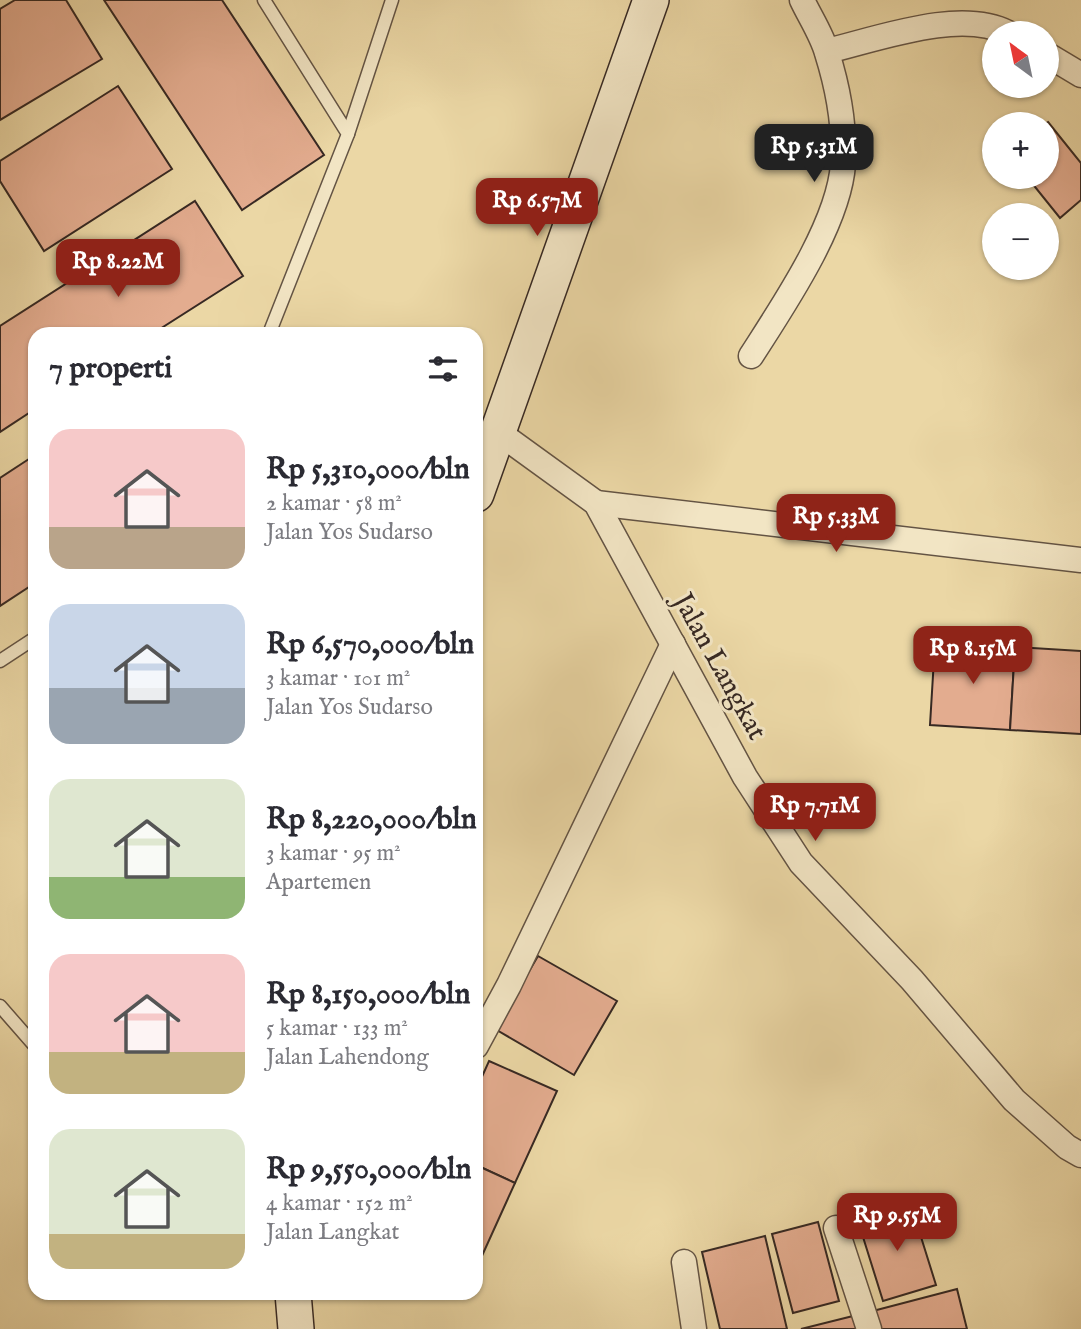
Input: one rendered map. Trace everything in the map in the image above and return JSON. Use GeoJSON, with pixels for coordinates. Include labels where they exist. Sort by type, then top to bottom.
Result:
{"type":"FeatureCollection","features":[{"type":"Feature","properties":{"kind":"main road"},"geometry":{"type":"LineString","coordinates":[[483,474],[652,0]]}},
{"type":"Feature","properties":{"kind":"main road"},"geometry":{"type":"LineString","coordinates":[[294,1300],[296,1329]]}},
{"type":"Feature","properties":{"kind":"street"},"geometry":{"type":"LineString","coordinates":[[751,356],[805,270],[830,213],[843,166],[841,114],[827,51],[802,0]]}},
{"type":"Feature","properties":{"kind":"street"},"geometry":{"type":"LineString","coordinates":[[827,51],[939,24],[982,25]]}},
{"type":"Feature","properties":{"kind":"street"},"geometry":{"type":"LineString","coordinates":[[1059,60],[1079,68]]}},
{"type":"Feature","properties":{"kind":"street","name":"Jalan Langkat"},"geometry":{"type":"LineString","coordinates":[[498,432],[596,503],[745,777],[801,863],[912,980],[1014,1100],[1067,1147],[1081,1155]]}},
{"type":"Feature","properties":{"kind":"street"},"geometry":{"type":"LineString","coordinates":[[596,503],[1081,560]]}},
{"type":"Feature","properties":{"kind":"street"},"geometry":{"type":"LineString","coordinates":[[483,1033],[515,973],[673,644]]}},
{"type":"Feature","properties":{"kind":"street"},"geometry":{"type":"LineString","coordinates":[[836,1228],[869,1329]]}},
{"type":"Feature","properties":{"kind":"street"},"geometry":{"type":"LineString","coordinates":[[684,1262],[694,1329]]}},
{"type":"Feature","properties":{"kind":"lane"},"geometry":{"type":"LineString","coordinates":[[264,0],[348,134]]}},
{"type":"Feature","properties":{"kind":"lane"},"geometry":{"type":"LineString","coordinates":[[273,327],[348,134],[392,0]]}},
{"type":"Feature","properties":{"kind":"lane"},"geometry":{"type":"LineString","coordinates":[[0,661],[28,643]]}},
{"type":"Feature","properties":{"kind":"lane"},"geometry":{"type":"LineString","coordinates":[[0,1006],[28,1038]]}},
{"type":"Feature","properties":{"kind":"building"},"geometry":{"type":"Polygon","coordinates":[[[15,0],[66,0],[102,59],[0,120],[0,9],[15,0]]]}},
{"type":"Feature","properties":{"kind":"building"},"geometry":{"type":"Polygon","coordinates":[[[104,0],[222,0],[324,155],[242,210],[104,0]]]}},
{"type":"Feature","properties":{"kind":"building"},"geometry":{"type":"Polygon","coordinates":[[[118,86],[172,169],[44,251],[0,181],[0,161],[118,86]]]}},
{"type":"Feature","properties":{"kind":"building"},"geometry":{"type":"Polygon","coordinates":[[[1059,136],[1081,163],[1081,200],[1060,218],[1059,203],[1048,203],[1037,189],[1059,189],[1059,136]]]}},
{"type":"Feature","properties":{"kind":"building"},"geometry":{"type":"Polygon","coordinates":[[[195,201],[243,276],[163,327],[28,327],[28,414],[0,432],[0,326],[195,201]]]}},
{"type":"Feature","properties":{"kind":"building"},"geometry":{"type":"Polygon","coordinates":[[[28,460],[28,588],[0,606],[0,478],[28,460]]]}},
{"type":"Feature","properties":{"kind":"building"},"geometry":{"type":"Polygon","coordinates":[[[935,642],[1015,647],[1010,730],[930,725],[935,642]]]}},
{"type":"Feature","properties":{"kind":"building"},"geometry":{"type":"Polygon","coordinates":[[[1015,647],[1081,651],[1081,734],[1010,730],[1015,647]]]}},
{"type":"Feature","properties":{"kind":"building"},"geometry":{"type":"Polygon","coordinates":[[[538,956],[617,1001],[574,1075],[495,1029],[538,956]]]}},
{"type":"Feature","properties":{"kind":"building"},"geometry":{"type":"Polygon","coordinates":[[[489,1061],[557,1091],[515,1183],[483,1168],[483,1074],[489,1061]]]}},
{"type":"Feature","properties":{"kind":"building"},"geometry":{"type":"Polygon","coordinates":[[[483,1168],[515,1183],[483,1254],[483,1168]]]}},
{"type":"Feature","properties":{"kind":"building"},"geometry":{"type":"Polygon","coordinates":[[[911,1205],[936,1285],[883,1301],[858,1221],[911,1205]]]}},
{"type":"Feature","properties":{"kind":"building"},"geometry":{"type":"Polygon","coordinates":[[[818,1222],[839,1301],[793,1313],[772,1234],[818,1222]]]}},
{"type":"Feature","properties":{"kind":"building"},"geometry":{"type":"Polygon","coordinates":[[[765,1236],[787,1329],[720,1329],[702,1252],[765,1236]]]}},
{"type":"Feature","properties":{"kind":"building"},"geometry":{"type":"Polygon","coordinates":[[[957,1289],[967,1329],[873,1329],[869,1312],[957,1289]]]}},
{"type":"Feature","properties":{"kind":"building"},"geometry":{"type":"Polygon","coordinates":[[[869,1312],[873,1329],[801,1329],[869,1312]]]}}]}
